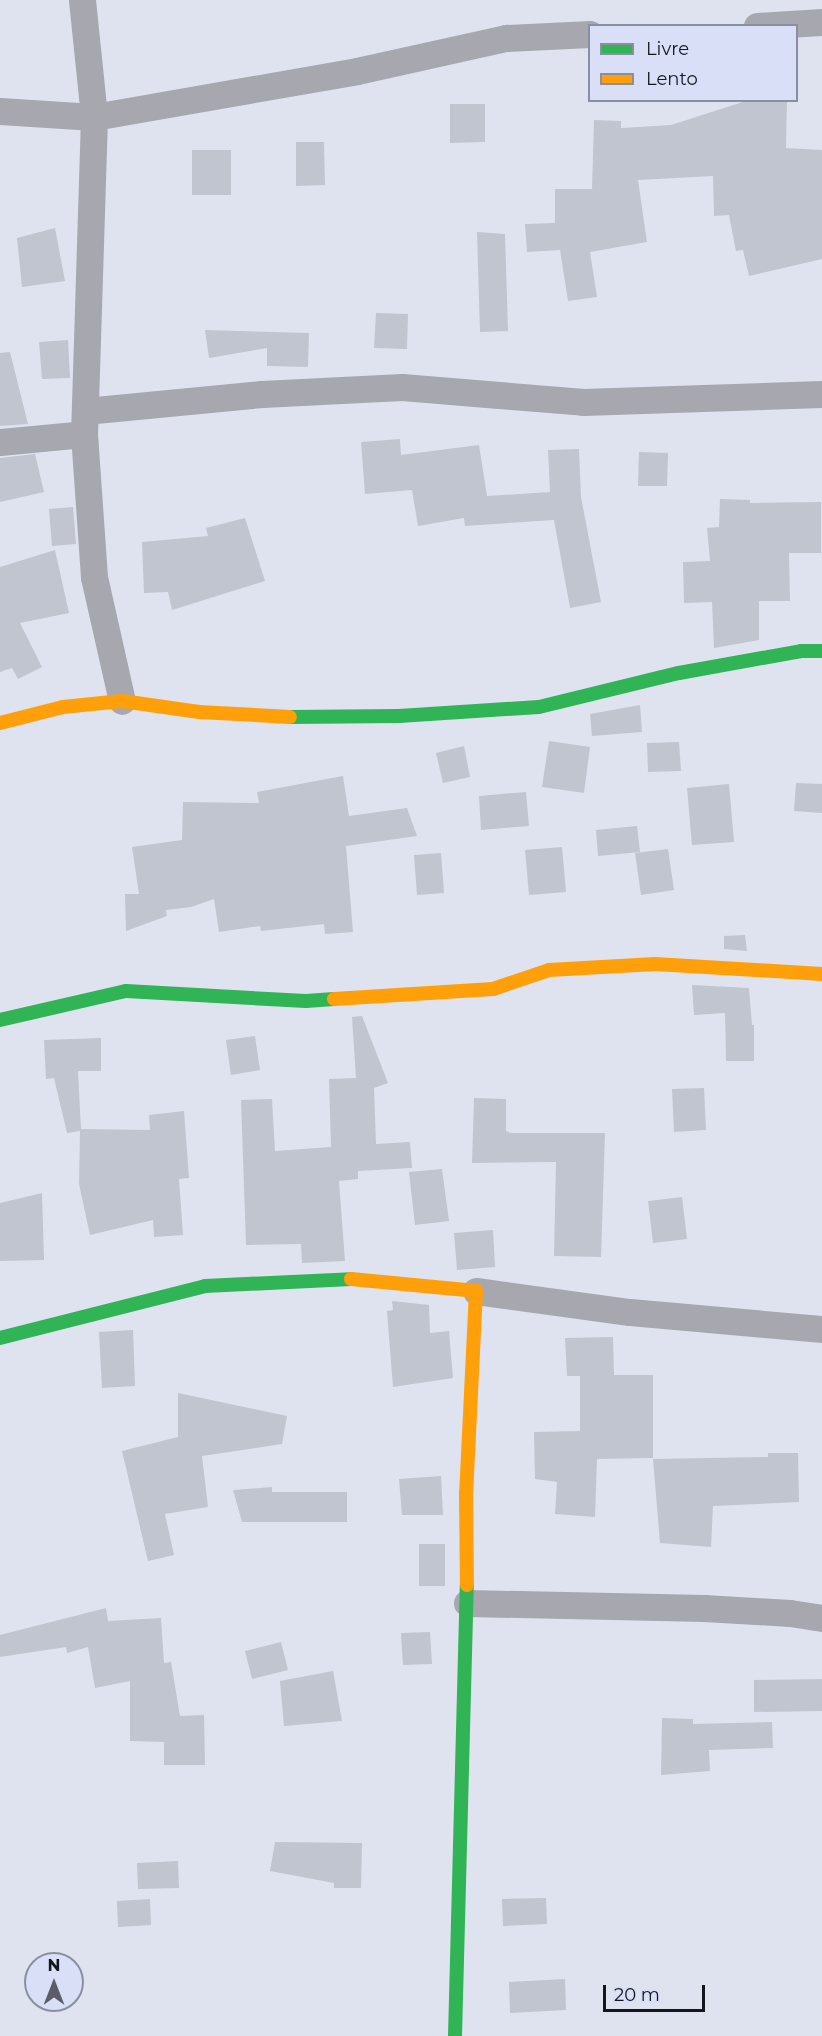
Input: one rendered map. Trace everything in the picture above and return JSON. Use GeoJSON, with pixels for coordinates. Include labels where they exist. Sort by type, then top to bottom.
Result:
{"type":"FeatureCollection","features":[{"type":"Feature","properties":{"kind":"street"},"geometry":{"type":"LineString","coordinates":[[82,0],[94,117],[85,423],[94,576],[122,701]]}},
{"type":"Feature","properties":{"kind":"street"},"geometry":{"type":"LineString","coordinates":[[790,24],[822,22]]}},
{"type":"Feature","properties":{"kind":"street"},"geometry":{"type":"LineString","coordinates":[[0,111],[94,117],[357,71],[506,39],[588,34]]}},
{"type":"Feature","properties":{"kind":"street"},"geometry":{"type":"LineString","coordinates":[[0,442],[85,423],[262,394],[402,387],[583,402],[822,394]]}},
{"type":"Feature","properties":{"kind":"street"},"geometry":{"type":"LineString","coordinates":[[0,723],[63,707],[122,701],[199,712],[269,717],[399,716],[539,707],[679,673],[801,651],[822,651]]}},
{"type":"Feature","properties":{"kind":"street"},"geometry":{"type":"LineString","coordinates":[[0,1020],[126,991],[306,1001],[493,989],[549,970],[655,964],[822,974]]}},
{"type":"Feature","properties":{"kind":"street"},"geometry":{"type":"LineString","coordinates":[[0,1338],[205,1286],[359,1279],[476,1291],[630,1312],[822,1329]]}},
{"type":"Feature","properties":{"kind":"street"},"geometry":{"type":"LineString","coordinates":[[455,2036],[467,1603],[466,1493],[476,1291]]}},
{"type":"Feature","properties":{"kind":"street"},"geometry":{"type":"LineString","coordinates":[[467,1603],[704,1608],[790,1613],[822,1618]]}},
{"type":"Feature","properties":{"kind":"building"},"geometry":{"type":"Polygon","coordinates":[[[743,102],[787,102],[786,148],[822,150],[822,259],[749,276],[743,250],[736,251],[729,215],[714,216],[713,176],[638,180],[647,242],[590,252],[597,297],[568,301],[560,250],[527,252],[525,224],[555,223],[555,189],[592,189],[594,120],[621,121],[621,128],[671,125],[743,102]]]}},
{"type":"Feature","properties":{"kind":"building"},"geometry":{"type":"Polygon","coordinates":[[[450,104],[485,104],[485,142],[450,143],[450,104]]]}},
{"type":"Feature","properties":{"kind":"building"},"geometry":{"type":"Polygon","coordinates":[[[296,142],[324,142],[325,185],[296,186],[296,142]]]}},
{"type":"Feature","properties":{"kind":"building"},"geometry":{"type":"Polygon","coordinates":[[[192,150],[231,150],[231,195],[192,195],[192,150]]]}},
{"type":"Feature","properties":{"kind":"building"},"geometry":{"type":"Polygon","coordinates":[[[55,228],[65,281],[22,287],[17,238],[55,228]]]}},
{"type":"Feature","properties":{"kind":"building"},"geometry":{"type":"Polygon","coordinates":[[[477,232],[505,234],[508,331],[480,332],[477,232]]]}},
{"type":"Feature","properties":{"kind":"building"},"geometry":{"type":"Polygon","coordinates":[[[376,313],[408,314],[407,349],[374,348],[376,313]]]}},
{"type":"Feature","properties":{"kind":"building"},"geometry":{"type":"Polygon","coordinates":[[[205,330],[309,333],[308,367],[267,366],[267,348],[209,358],[205,330]]]}},
{"type":"Feature","properties":{"kind":"building"},"geometry":{"type":"Polygon","coordinates":[[[68,340],[70,378],[42,379],[39,342],[68,340]]]}},
{"type":"Feature","properties":{"kind":"building"},"geometry":{"type":"Polygon","coordinates":[[[10,352],[28,424],[0,426],[0,353],[10,352]]]}},
{"type":"Feature","properties":{"kind":"building"},"geometry":{"type":"Polygon","coordinates":[[[400,439],[401,455],[479,445],[487,496],[550,492],[548,450],[579,449],[581,497],[601,602],[570,608],[554,520],[465,526],[464,518],[418,526],[412,490],[365,494],[361,442],[400,439]]]}},
{"type":"Feature","properties":{"kind":"building"},"geometry":{"type":"Polygon","coordinates":[[[639,452],[668,453],[667,486],[638,486],[639,452]]]}},
{"type":"Feature","properties":{"kind":"building"},"geometry":{"type":"Polygon","coordinates":[[[35,454],[44,492],[0,502],[0,458],[35,454]]]}},
{"type":"Feature","properties":{"kind":"building"},"geometry":{"type":"Polygon","coordinates":[[[720,499],[750,500],[750,503],[821,502],[821,553],[789,553],[790,601],[759,601],[759,640],[714,648],[712,602],[684,603],[683,562],[710,561],[707,528],[719,527],[720,499]]]}},
{"type":"Feature","properties":{"kind":"building"},"geometry":{"type":"Polygon","coordinates":[[[73,507],[76,544],[52,546],[49,509],[73,507]]]}},
{"type":"Feature","properties":{"kind":"building"},"geometry":{"type":"Polygon","coordinates":[[[245,518],[265,581],[172,610],[168,592],[144,593],[142,542],[208,536],[206,528],[245,518]]]}},
{"type":"Feature","properties":{"kind":"building"},"geometry":{"type":"Polygon","coordinates":[[[55,550],[69,613],[20,623],[42,667],[18,679],[12,668],[0,672],[0,567],[55,550]]]}},
{"type":"Feature","properties":{"kind":"building"},"geometry":{"type":"Polygon","coordinates":[[[640,705],[642,732],[592,736],[590,714],[640,705]]]}},
{"type":"Feature","properties":{"kind":"building"},"geometry":{"type":"Polygon","coordinates":[[[549,741],[590,747],[584,793],[542,787],[549,741]]]}},
{"type":"Feature","properties":{"kind":"building"},"geometry":{"type":"Polygon","coordinates":[[[679,742],[681,771],[648,772],[647,743],[679,742]]]}},
{"type":"Feature","properties":{"kind":"building"},"geometry":{"type":"Polygon","coordinates":[[[464,746],[470,777],[443,783],[436,753],[464,746]]]}},
{"type":"Feature","properties":{"kind":"building"},"geometry":{"type":"Polygon","coordinates":[[[343,776],[349,816],[407,808],[417,836],[346,846],[353,932],[325,934],[324,924],[261,931],[260,926],[219,932],[214,899],[191,907],[166,910],[167,916],[126,931],[125,894],[139,894],[132,847],[182,840],[183,802],[259,803],[257,792],[343,776]]]}},
{"type":"Feature","properties":{"kind":"building"},"geometry":{"type":"Polygon","coordinates":[[[796,783],[822,784],[822,813],[794,811],[796,783]]]}},
{"type":"Feature","properties":{"kind":"building"},"geometry":{"type":"Polygon","coordinates":[[[729,784],[734,842],[692,845],[687,788],[729,784]]]}},
{"type":"Feature","properties":{"kind":"building"},"geometry":{"type":"Polygon","coordinates":[[[526,792],[529,826],[481,830],[479,796],[526,792]]]}},
{"type":"Feature","properties":{"kind":"building"},"geometry":{"type":"Polygon","coordinates":[[[637,826],[640,852],[598,856],[596,830],[637,826]]]}},
{"type":"Feature","properties":{"kind":"building"},"geometry":{"type":"Polygon","coordinates":[[[562,847],[566,892],[529,895],[525,850],[562,847]]]}},
{"type":"Feature","properties":{"kind":"building"},"geometry":{"type":"Polygon","coordinates":[[[668,849],[674,890],[641,895],[635,853],[668,849]]]}},
{"type":"Feature","properties":{"kind":"building"},"geometry":{"type":"Polygon","coordinates":[[[441,853],[444,893],[417,895],[414,855],[441,853]]]}},
{"type":"Feature","properties":{"kind":"building"},"geometry":{"type":"Polygon","coordinates":[[[745,935],[747,951],[724,949],[724,936],[745,935]]]}},
{"type":"Feature","properties":{"kind":"building"},"geometry":{"type":"Polygon","coordinates":[[[692,985],[749,988],[752,1025],[754,1025],[754,1061],[726,1061],[725,1013],[694,1015],[692,985]]]}},
{"type":"Feature","properties":{"kind":"building"},"geometry":{"type":"Polygon","coordinates":[[[362,1016],[388,1083],[374,1088],[376,1144],[410,1142],[412,1168],[358,1171],[358,1179],[339,1181],[345,1261],[302,1263],[301,1244],[246,1245],[241,1100],[272,1099],[275,1151],[331,1147],[329,1079],[356,1078],[352,1017],[362,1016]]]}},
{"type":"Feature","properties":{"kind":"building"},"geometry":{"type":"Polygon","coordinates":[[[255,1036],[260,1070],[231,1075],[226,1040],[255,1036]]]}},
{"type":"Feature","properties":{"kind":"building"},"geometry":{"type":"Polygon","coordinates":[[[101,1038],[101,1071],[78,1071],[81,1129],[150,1130],[149,1115],[184,1111],[189,1178],[179,1179],[183,1235],[154,1237],[153,1220],[90,1235],[79,1184],[80,1131],[67,1133],[54,1078],[46,1079],[44,1040],[101,1038]]]}},
{"type":"Feature","properties":{"kind":"building"},"geometry":{"type":"Polygon","coordinates":[[[704,1088],[706,1130],[674,1132],[672,1089],[704,1088]]]}},
{"type":"Feature","properties":{"kind":"building"},"geometry":{"type":"Polygon","coordinates":[[[474,1098],[506,1099],[506,1131],[510,1133],[605,1133],[601,1257],[554,1256],[556,1162],[472,1163],[474,1098]]]}},
{"type":"Feature","properties":{"kind":"building"},"geometry":{"type":"Polygon","coordinates":[[[442,1169],[449,1221],[415,1225],[409,1172],[442,1169]]]}},
{"type":"Feature","properties":{"kind":"building"},"geometry":{"type":"Polygon","coordinates":[[[42,1193],[44,1260],[0,1261],[0,1203],[42,1193]]]}},
{"type":"Feature","properties":{"kind":"building"},"geometry":{"type":"Polygon","coordinates":[[[682,1197],[687,1239],[653,1243],[648,1201],[682,1197]]]}},
{"type":"Feature","properties":{"kind":"building"},"geometry":{"type":"Polygon","coordinates":[[[493,1230],[495,1267],[457,1270],[454,1233],[493,1230]]]}},
{"type":"Feature","properties":{"kind":"building"},"geometry":{"type":"Polygon","coordinates":[[[392,1301],[429,1305],[430,1333],[449,1331],[453,1378],[393,1387],[387,1311],[393,1310],[392,1301]]]}},
{"type":"Feature","properties":{"kind":"building"},"geometry":{"type":"Polygon","coordinates":[[[133,1330],[135,1386],[102,1388],[99,1332],[133,1330]]]}},
{"type":"Feature","properties":{"kind":"building"},"geometry":{"type":"Polygon","coordinates":[[[613,1337],[614,1375],[653,1375],[653,1458],[597,1459],[595,1517],[555,1514],[557,1482],[535,1479],[534,1432],[580,1431],[580,1376],[567,1376],[565,1338],[613,1337]]]}},
{"type":"Feature","properties":{"kind":"building"},"geometry":{"type":"Polygon","coordinates":[[[178,1393],[287,1416],[282,1444],[202,1456],[208,1507],[165,1514],[174,1555],[148,1561],[122,1451],[178,1437],[178,1393]]]}},
{"type":"Feature","properties":{"kind":"building"},"geometry":{"type":"Polygon","coordinates":[[[768,1453],[798,1453],[799,1502],[713,1506],[711,1547],[660,1543],[653,1459],[768,1457],[768,1453]]]}},
{"type":"Feature","properties":{"kind":"building"},"geometry":{"type":"Polygon","coordinates":[[[441,1476],[443,1515],[402,1515],[399,1479],[441,1476]]]}},
{"type":"Feature","properties":{"kind":"building"},"geometry":{"type":"Polygon","coordinates":[[[272,1487],[272,1492],[347,1492],[347,1522],[242,1522],[233,1490],[272,1487]]]}},
{"type":"Feature","properties":{"kind":"building"},"geometry":{"type":"Polygon","coordinates":[[[419,1544],[445,1544],[445,1586],[419,1586],[419,1544]]]}},
{"type":"Feature","properties":{"kind":"building"},"geometry":{"type":"Polygon","coordinates":[[[106,1608],[108,1621],[161,1618],[164,1663],[171,1662],[180,1716],[204,1715],[205,1765],[164,1765],[164,1742],[130,1741],[130,1681],[95,1688],[88,1647],[67,1653],[66,1647],[0,1657],[0,1635],[106,1608]]]}},
{"type":"Feature","properties":{"kind":"building"},"geometry":{"type":"Polygon","coordinates":[[[430,1632],[432,1664],[403,1665],[401,1633],[430,1632]]]}},
{"type":"Feature","properties":{"kind":"building"},"geometry":{"type":"Polygon","coordinates":[[[281,1642],[288,1670],[252,1679],[245,1651],[281,1642]]]}},
{"type":"Feature","properties":{"kind":"building"},"geometry":{"type":"Polygon","coordinates":[[[333,1671],[342,1721],[284,1726],[280,1681],[333,1671]]]}},
{"type":"Feature","properties":{"kind":"building"},"geometry":{"type":"Polygon","coordinates":[[[822,1679],[822,1711],[754,1712],[754,1680],[822,1679]]]}},
{"type":"Feature","properties":{"kind":"building"},"geometry":{"type":"Polygon","coordinates":[[[662,1718],[693,1719],[693,1724],[772,1722],[773,1748],[709,1750],[710,1771],[661,1775],[662,1718]]]}},
{"type":"Feature","properties":{"kind":"building"},"geometry":{"type":"Polygon","coordinates":[[[275,1842],[362,1843],[361,1888],[334,1888],[334,1883],[270,1871],[275,1842]]]}},
{"type":"Feature","properties":{"kind":"building"},"geometry":{"type":"Polygon","coordinates":[[[178,1861],[179,1888],[138,1889],[137,1863],[178,1861]]]}},
{"type":"Feature","properties":{"kind":"building"},"geometry":{"type":"Polygon","coordinates":[[[546,1898],[547,1924],[503,1926],[502,1899],[546,1898]]]}},
{"type":"Feature","properties":{"kind":"building"},"geometry":{"type":"Polygon","coordinates":[[[150,1899],[151,1925],[118,1927],[117,1901],[150,1899]]]}},
{"type":"Feature","properties":{"kind":"building"},"geometry":{"type":"Polygon","coordinates":[[[565,1979],[566,2010],[510,2013],[509,1982],[565,1979]]]}},
{"type":"Feature","properties":{"kind":"traffic: fast"},"geometry":{"type":"LineString","coordinates":[[290,717],[399,716],[539,707],[679,673],[801,651],[822,651]]}},
{"type":"Feature","properties":{"kind":"traffic: fast"},"geometry":{"type":"LineString","coordinates":[[0,1020],[126,991],[306,1001],[334,999]]}},
{"type":"Feature","properties":{"kind":"traffic: fast"},"geometry":{"type":"LineString","coordinates":[[0,1338],[205,1286],[351,1279]]}},
{"type":"Feature","properties":{"kind":"traffic: fast"},"geometry":{"type":"LineString","coordinates":[[455,2036],[467,1585]]}},
{"type":"Feature","properties":{"kind":"traffic: slow"},"geometry":{"type":"LineString","coordinates":[[0,723],[63,707],[122,701],[199,712],[290,717]]}},
{"type":"Feature","properties":{"kind":"traffic: slow"},"geometry":{"type":"LineString","coordinates":[[334,999],[493,989],[549,970],[655,964],[822,974]]}},
{"type":"Feature","properties":{"kind":"traffic: slow"},"geometry":{"type":"LineString","coordinates":[[351,1279],[476,1291],[466,1493],[467,1585]]}}]}
